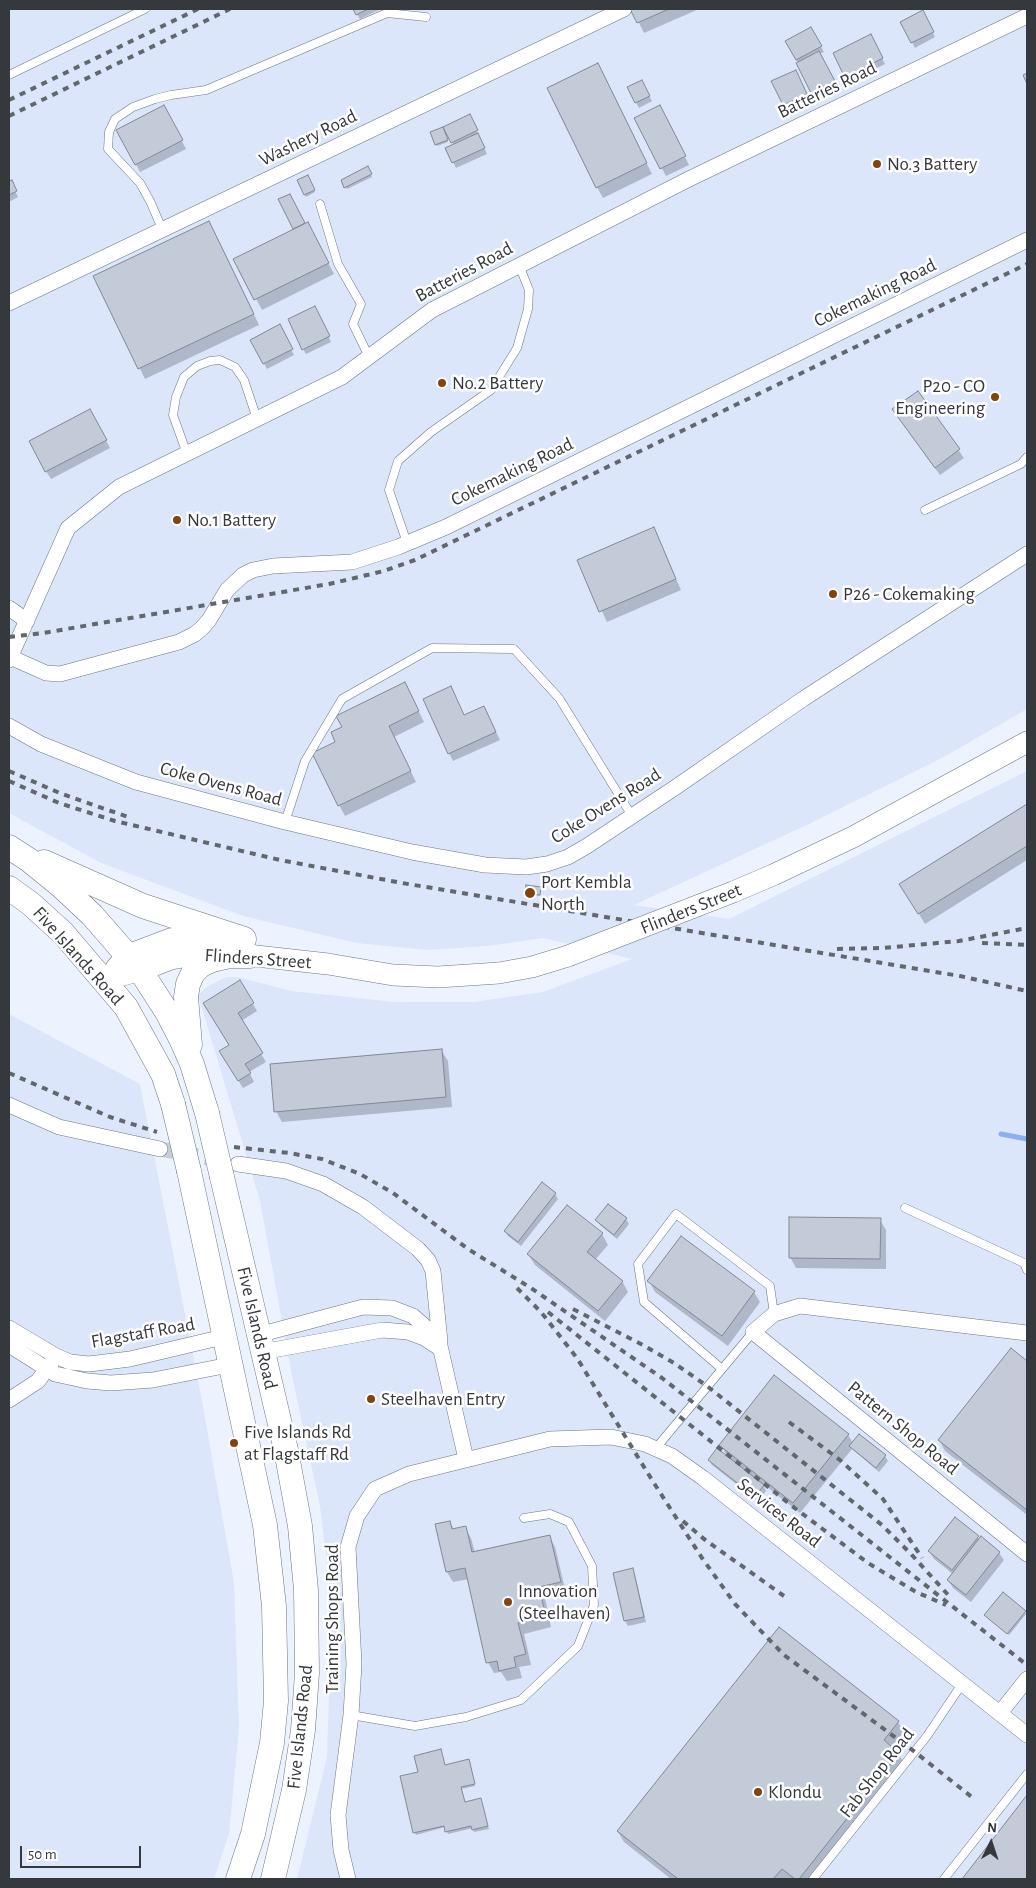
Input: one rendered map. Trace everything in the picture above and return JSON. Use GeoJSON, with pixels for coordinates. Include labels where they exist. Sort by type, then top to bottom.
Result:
{"type":"FeatureCollection","features":[{"type":"Feature","properties":{"kind":"main road"},"geometry":{"type":"LineString","coordinates":[[9,846],[143,906],[247,948]]}},
{"type":"Feature","properties":{"kind":"main road","name":"Five Islands Road"},"geometry":{"type":"LineString","coordinates":[[9,846],[61,886],[92,915],[134,963],[167,1012],[192,1064],[207,1113],[230,1170],[260,1344],[286,1450],[300,1526],[306,1590],[307,1673],[303,1730],[294,1790],[273,1879]]}},
{"type":"Feature","properties":{"kind":"main road","name":"Five Islands Road"},"geometry":{"type":"LineString","coordinates":[[9,888],[47,918],[126,1007],[163,1074],[173,1104],[190,1171],[223,1337],[264,1525],[274,1606],[276,1701],[268,1769],[253,1834],[238,1879]]}},
{"type":"Feature","properties":{"kind":"main road"},"geometry":{"type":"LineString","coordinates":[[192,1064],[186,990],[193,973],[200,965],[230,956],[247,948]]}},
{"type":"Feature","properties":{"kind":"street","name":"Washery Road"},"geometry":{"type":"LineString","coordinates":[[9,302],[624,9]]}},
{"type":"Feature","properties":{"kind":"street","name":"Batteries Road"},"geometry":{"type":"LineString","coordinates":[[10,659],[68,528],[119,487],[342,377],[432,310],[698,174],[1027,16]]}},
{"type":"Feature","properties":{"kind":"street","name":"Cokemaking Road"},"geometry":{"type":"LineString","coordinates":[[10,659],[46,672],[60,674],[179,642],[202,628],[227,590],[243,575],[253,570],[273,566],[352,562],[446,527],[1027,240]]}},
{"type":"Feature","properties":{"kind":"street","name":"Coke Ovens Road"},"geometry":{"type":"LineString","coordinates":[[9,726],[41,744],[136,782],[285,822],[412,852],[485,865],[526,867],[548,864],[568,857],[587,846],[803,699],[1027,554]]}},
{"type":"Feature","properties":{"kind":"street"},"geometry":{"type":"LineString","coordinates":[[9,608],[28,620]]}},
{"type":"Feature","properties":{"kind":"street","name":"Flinders Street"},"geometry":{"type":"LineString","coordinates":[[104,980],[134,963],[247,948],[393,975],[438,977],[499,973],[532,967],[568,956],[733,892],[853,837],[1027,742]]}},
{"type":"Feature","properties":{"kind":"street"},"geometry":{"type":"LineString","coordinates":[[9,1105],[59,1126],[160,1149]]}},
{"type":"Feature","properties":{"kind":"street"},"geometry":{"type":"LineString","coordinates":[[230,1170],[286,1171],[323,1184],[363,1207],[418,1249],[428,1260],[433,1271],[437,1323],[442,1353],[466,1459]]}},
{"type":"Feature","properties":{"kind":"street"},"geometry":{"type":"LineString","coordinates":[[753,1332],[774,1314],[800,1306],[1027,1333]]}},
{"type":"Feature","properties":{"kind":"street"},"geometry":{"type":"LineString","coordinates":[[260,1344],[352,1310],[386,1307],[404,1312],[422,1322],[438,1340],[442,1353]]}},
{"type":"Feature","properties":{"kind":"street","name":"Flagstaff Road"},"geometry":{"type":"LineString","coordinates":[[9,1328],[56,1356],[70,1362],[80,1363],[110,1362],[148,1356],[223,1337]]}},
{"type":"Feature","properties":{"kind":"street"},"geometry":{"type":"LineString","coordinates":[[260,1344],[390,1330],[408,1332],[424,1338],[437,1346],[442,1353]]}},
{"type":"Feature","properties":{"kind":"street","name":"Pattern Shop Road"},"geometry":{"type":"LineString","coordinates":[[753,1332],[1027,1554]]}},
{"type":"Feature","properties":{"kind":"street","name":"Flagstaff Road"},"geometry":{"type":"LineString","coordinates":[[9,1345],[55,1374],[75,1379],[111,1383],[153,1380],[229,1365]]}},
{"type":"Feature","properties":{"kind":"street"},"geometry":{"type":"LineString","coordinates":[[9,1400],[34,1384],[56,1356]]}},
{"type":"Feature","properties":{"kind":"street","name":"Services Road"},"geometry":{"type":"LineString","coordinates":[[466,1459],[550,1439],[592,1436],[626,1439],[656,1448],[672,1456],[697,1474],[1027,1735]]}},
{"type":"Feature","properties":{"kind":"street","name":"Training Shops Road"},"geometry":{"type":"LineString","coordinates":[[348,1879],[341,1850],[338,1815],[351,1715],[354,1664],[348,1547],[357,1516],[375,1489],[409,1474],[466,1459]]}},
{"type":"Feature","properties":{"kind":"street"},"geometry":{"type":"LineString","coordinates":[[1000,1713],[1027,1679]]}},
{"type":"Feature","properties":{"kind":"lane"},"geometry":{"type":"LineString","coordinates":[[9,75],[145,9]]}},
{"type":"Feature","properties":{"kind":"lane"},"geometry":{"type":"LineString","coordinates":[[162,230],[140,183],[108,149],[109,132],[115,119],[133,108],[155,99],[206,90],[387,12],[426,17]]}},
{"type":"Feature","properties":{"kind":"lane"},"geometry":{"type":"LineString","coordinates":[[320,204],[338,264],[361,304],[352,324],[369,357]]}},
{"type":"Feature","properties":{"kind":"lane"},"geometry":{"type":"LineString","coordinates":[[407,543],[389,490],[398,462],[431,432],[491,390],[517,348],[528,309],[529,290],[519,265]]}},
{"type":"Feature","properties":{"kind":"lane"},"geometry":{"type":"LineString","coordinates":[[187,454],[173,415],[176,397],[184,377],[197,366],[210,361],[220,360],[235,367],[244,380],[257,419]]}},
{"type":"Feature","properties":{"kind":"lane"},"geometry":{"type":"LineString","coordinates":[[925,510],[1021,464],[1027,457]]}},
{"type":"Feature","properties":{"kind":"lane"},"geometry":{"type":"LineString","coordinates":[[285,822],[305,762],[342,699],[432,648],[514,649],[559,698],[632,816]]}},
{"type":"Feature","properties":{"kind":"lane"},"geometry":{"type":"LineString","coordinates":[[905,1208],[1024,1264],[1027,1270]]}},
{"type":"Feature","properties":{"kind":"lane"},"geometry":{"type":"LineString","coordinates":[[722,1369],[644,1302],[638,1264],[676,1214],[770,1286],[774,1314]]}},
{"type":"Feature","properties":{"kind":"lane"},"geometry":{"type":"LineString","coordinates":[[656,1448],[753,1332]]}},
{"type":"Feature","properties":{"kind":"lane"},"geometry":{"type":"LineString","coordinates":[[351,1715],[415,1726],[466,1717],[521,1700],[578,1646],[594,1605],[592,1566],[569,1522],[550,1514],[524,1518]]}},
{"type":"Feature","properties":{"kind":"lane","name":"Fab Shop Road"},"geometry":{"type":"LineString","coordinates":[[814,1879],[928,1736],[962,1684]]}},
{"type":"Feature","properties":{"kind":"lane"},"geometry":{"type":"LineString","coordinates":[[944,1879],[1027,1774]]}},
{"type":"Feature","properties":{"kind":"shaded area"},"geometry":{"type":"Polygon","coordinates":[[[9,9],[1027,9],[1027,709],[942,758],[811,823],[634,905],[729,919],[1027,771],[1027,1879],[297,1879],[327,1757],[332,1606],[320,1506],[292,1376],[260,1201],[198,995],[208,986],[227,977],[238,977],[291,991],[394,1002],[474,1002],[543,992],[632,959],[543,938],[488,946],[428,950],[357,943],[243,916],[101,863],[9,813],[9,9]]]}},
{"type":"Feature","properties":{"kind":"shaded area"},"geometry":{"type":"Polygon","coordinates":[[[9,1014],[140,1084],[202,1401],[234,1583],[239,1728],[229,1834],[214,1879],[9,1879],[9,1014]]]}},
{"type":"Feature","properties":{"kind":"building"},"geometry":{"type":"Polygon","coordinates":[[[353,9],[368,9],[356,15],[353,9]]]}},
{"type":"Feature","properties":{"kind":"building"},"geometry":{"type":"Polygon","coordinates":[[[630,9],[669,9],[637,23],[630,9]]]}},
{"type":"Feature","properties":{"kind":"building"},"geometry":{"type":"Polygon","coordinates":[[[923,10],[934,32],[911,43],[900,22],[923,10]]]}},
{"type":"Feature","properties":{"kind":"building"},"geometry":{"type":"Polygon","coordinates":[[[811,27],[822,46],[796,60],[785,41],[811,27]]]}},
{"type":"Feature","properties":{"kind":"building"},"geometry":{"type":"Polygon","coordinates":[[[871,34],[883,58],[845,78],[833,53],[871,34]]]}},
{"type":"Feature","properties":{"kind":"building"},"geometry":{"type":"Polygon","coordinates":[[[819,51],[835,81],[811,93],[796,63],[819,51]]]}},
{"type":"Feature","properties":{"kind":"building"},"geometry":{"type":"Polygon","coordinates":[[[598,63],[647,163],[596,188],[547,88],[598,63]]]}},
{"type":"Feature","properties":{"kind":"building"},"geometry":{"type":"Polygon","coordinates":[[[796,70],[807,94],[783,105],[771,81],[796,70]]]}},
{"type":"Feature","properties":{"kind":"building"},"geometry":{"type":"Polygon","coordinates":[[[1027,73],[1027,84],[1023,75],[1027,73]]]}},
{"type":"Feature","properties":{"kind":"building"},"geometry":{"type":"Polygon","coordinates":[[[642,80],[650,96],[635,103],[627,87],[642,80]]]}},
{"type":"Feature","properties":{"kind":"building"},"geometry":{"type":"Polygon","coordinates":[[[164,105],[183,140],[135,165],[116,130],[164,105]]]}},
{"type":"Feature","properties":{"kind":"building"},"geometry":{"type":"Polygon","coordinates":[[[660,105],[686,156],[660,169],[634,118],[660,105]]]}},
{"type":"Feature","properties":{"kind":"building"},"geometry":{"type":"Polygon","coordinates":[[[470,114],[478,130],[451,143],[443,127],[470,114]]]}},
{"type":"Feature","properties":{"kind":"building"},"geometry":{"type":"Polygon","coordinates":[[[443,127],[448,140],[435,145],[430,132],[443,127]]]}},
{"type":"Feature","properties":{"kind":"building"},"geometry":{"type":"Polygon","coordinates":[[[478,133],[485,148],[452,163],[445,148],[478,133]]]}},
{"type":"Feature","properties":{"kind":"building"},"geometry":{"type":"Polygon","coordinates":[[[368,166],[372,174],[344,188],[341,180],[368,166]]]}},
{"type":"Feature","properties":{"kind":"building"},"geometry":{"type":"Polygon","coordinates":[[[308,175],[315,190],[304,195],[297,180],[308,175]]]}},
{"type":"Feature","properties":{"kind":"building"},"geometry":{"type":"Polygon","coordinates":[[[12,180],[17,191],[9,195],[9,181],[12,180]]]}},
{"type":"Feature","properties":{"kind":"building"},"geometry":{"type":"Polygon","coordinates":[[[290,194],[305,223],[293,229],[278,199],[290,194]]]}},
{"type":"Feature","properties":{"kind":"building"},"geometry":{"type":"Polygon","coordinates":[[[209,221],[254,314],[138,369],[93,276],[209,221]]]}},
{"type":"Feature","properties":{"kind":"building"},"geometry":{"type":"Polygon","coordinates":[[[308,222],[329,263],[254,300],[233,259],[308,222]]]}},
{"type":"Feature","properties":{"kind":"building"},"geometry":{"type":"Polygon","coordinates":[[[315,306],[330,336],[302,350],[288,319],[315,306]]]}},
{"type":"Feature","properties":{"kind":"building"},"geometry":{"type":"Polygon","coordinates":[[[280,324],[293,349],[263,364],[250,340],[280,324]]]}},
{"type":"Feature","properties":{"kind":"building"},"geometry":{"type":"Polygon","coordinates":[[[918,391],[960,449],[935,468],[892,409],[918,391]]]}},
{"type":"Feature","properties":{"kind":"building"},"geometry":{"type":"Polygon","coordinates":[[[90,409],[107,440],[45,472],[29,441],[90,409]]]}},
{"type":"Feature","properties":{"kind":"building"},"geometry":{"type":"Polygon","coordinates":[[[654,527],[676,579],[599,612],[577,560],[654,527]]]}},
{"type":"Feature","properties":{"kind":"building"},"geometry":{"type":"Polygon","coordinates":[[[405,682],[419,711],[389,726],[411,771],[338,806],[312,753],[335,742],[331,732],[342,727],[336,716],[405,682]]]}},
{"type":"Feature","properties":{"kind":"building"},"geometry":{"type":"Polygon","coordinates":[[[451,686],[464,715],[484,706],[496,732],[448,754],[423,699],[451,686]]]}},
{"type":"Feature","properties":{"kind":"building"},"geometry":{"type":"Polygon","coordinates":[[[1027,804],[1027,846],[918,914],[899,884],[1027,804]]]}},
{"type":"Feature","properties":{"kind":"building","name":"Port Kembla North"},"geometry":{"type":"Polygon","coordinates":[[[526,885],[541,887],[540,895],[525,893],[526,885]]]}},
{"type":"Feature","properties":{"kind":"building"},"geometry":{"type":"Polygon","coordinates":[[[240,980],[254,1003],[238,1013],[263,1053],[245,1064],[251,1073],[238,1081],[219,1051],[229,1045],[203,1003],[240,980]]]}},
{"type":"Feature","properties":{"kind":"building"},"geometry":{"type":"Polygon","coordinates":[[[442,1049],[446,1097],[274,1112],[270,1064],[442,1049]]]}},
{"type":"Feature","properties":{"kind":"building"},"geometry":{"type":"Polygon","coordinates":[[[542,1182],[556,1193],[518,1242],[504,1231],[542,1182]]]}},
{"type":"Feature","properties":{"kind":"building"},"geometry":{"type":"Polygon","coordinates":[[[608,1204],[627,1218],[614,1235],[595,1220],[608,1204]]]}},
{"type":"Feature","properties":{"kind":"building"},"geometry":{"type":"Polygon","coordinates":[[[567,1205],[603,1233],[587,1252],[623,1281],[598,1311],[527,1254],[567,1205]]]}},
{"type":"Feature","properties":{"kind":"building"},"geometry":{"type":"Polygon","coordinates":[[[789,1217],[881,1218],[880,1259],[789,1258],[789,1217]]]}},
{"type":"Feature","properties":{"kind":"building"},"geometry":{"type":"Polygon","coordinates":[[[681,1236],[755,1291],[722,1336],[647,1281],[681,1236]]]}},
{"type":"Feature","properties":{"kind":"building"},"geometry":{"type":"Polygon","coordinates":[[[1011,1348],[1027,1361],[1027,1510],[938,1440],[1011,1348]]]}},
{"type":"Feature","properties":{"kind":"building"},"geometry":{"type":"Polygon","coordinates":[[[774,1375],[849,1434],[793,1503],[719,1445],[774,1375]]]}},
{"type":"Feature","properties":{"kind":"building"},"geometry":{"type":"Polygon","coordinates":[[[859,1434],[886,1455],[876,1468],[849,1446],[859,1434]]]}},
{"type":"Feature","properties":{"kind":"building"},"geometry":{"type":"Polygon","coordinates":[[[717,1448],[764,1485],[755,1497],[708,1460],[717,1448]]]}},
{"type":"Feature","properties":{"kind":"building"},"geometry":{"type":"Polygon","coordinates":[[[955,1517],[979,1536],[952,1570],[928,1551],[955,1517]]]}},
{"type":"Feature","properties":{"kind":"building","name":"Innovation (Steelhaven)"},"geometry":{"type":"Polygon","coordinates":[[[450,1521],[452,1529],[466,1526],[472,1552],[550,1535],[561,1582],[539,1587],[546,1617],[518,1623],[526,1654],[514,1657],[516,1667],[499,1671],[497,1661],[486,1663],[465,1568],[446,1572],[435,1524],[450,1521]]]}},
{"type":"Feature","properties":{"kind":"building"},"geometry":{"type":"Polygon","coordinates":[[[981,1536],[1000,1552],[966,1595],[947,1580],[981,1536]]]}},
{"type":"Feature","properties":{"kind":"building"},"geometry":{"type":"Polygon","coordinates":[[[633,1568],[644,1617],[624,1621],[613,1573],[633,1568]]]}},
{"type":"Feature","properties":{"kind":"building"},"geometry":{"type":"Polygon","coordinates":[[[1003,1592],[1026,1611],[1007,1634],[984,1615],[1003,1592]]]}},
{"type":"Feature","properties":{"kind":"building","name":"Klondu"},"geometry":{"type":"Polygon","coordinates":[[[779,1627],[899,1721],[884,1740],[899,1753],[799,1879],[795,1879],[782,1869],[773,1879],[678,1879],[617,1831],[779,1627]]]}},
{"type":"Feature","properties":{"kind":"building"},"geometry":{"type":"Polygon","coordinates":[[[441,1749],[445,1765],[469,1759],[475,1784],[461,1787],[465,1802],[481,1798],[488,1826],[472,1830],[471,1826],[445,1832],[444,1826],[413,1833],[400,1776],[418,1772],[414,1756],[441,1749]]]}},
{"type":"Feature","properties":{"kind":"building"},"geometry":{"type":"Polygon","coordinates":[[[1027,1795],[1027,1879],[962,1879],[1027,1795]]]}},
{"type":"Feature","properties":{"kind":"waterway"},"geometry":{"type":"LineString","coordinates":[[1001,1134],[1027,1139]]}},
{"type":"Feature","properties":{"kind":"tunnel"},"geometry":{"type":"LineString","coordinates":[[160,1149],[225,1161]]}},
{"type":"Feature","properties":{"kind":"railway"},"geometry":{"type":"LineString","coordinates":[[9,100],[198,9]]}},
{"type":"Feature","properties":{"kind":"railway"},"geometry":{"type":"LineString","coordinates":[[9,116],[230,9]]}},
{"type":"Feature","properties":{"kind":"railway"},"geometry":{"type":"LineString","coordinates":[[9,637],[43,633],[329,584],[384,571],[415,560],[1027,264]]}},
{"type":"Feature","properties":{"kind":"railway"},"geometry":{"type":"LineString","coordinates":[[9,771],[62,794],[131,818]]}},
{"type":"Feature","properties":{"kind":"railway"},"geometry":{"type":"LineString","coordinates":[[9,781],[59,803],[115,821],[280,860],[402,883],[960,976],[1027,991]]}},
{"type":"Feature","properties":{"kind":"railway"},"geometry":{"type":"LineString","coordinates":[[837,949],[883,948],[959,941],[1027,928]]}},
{"type":"Feature","properties":{"kind":"railway"},"geometry":{"type":"LineString","coordinates":[[982,943],[1027,945]]}},
{"type":"Feature","properties":{"kind":"railway"},"geometry":{"type":"LineString","coordinates":[[9,1073],[110,1117],[157,1132]]}},
{"type":"Feature","properties":{"kind":"railway"},"geometry":{"type":"LineString","coordinates":[[234,1147],[322,1159],[360,1174],[393,1193],[468,1249],[531,1288],[662,1378],[1027,1665]]}},
{"type":"Feature","properties":{"kind":"railway"},"geometry":{"type":"LineString","coordinates":[[517,1288],[541,1312],[577,1358],[702,1558],[735,1604],[784,1655],[915,1752],[973,1798]]}},
{"type":"Feature","properties":{"kind":"railway"},"geometry":{"type":"LineString","coordinates":[[573,1309],[643,1345],[674,1363],[707,1386],[882,1525],[950,1597]]}},
{"type":"Feature","properties":{"kind":"railway"},"geometry":{"type":"LineString","coordinates":[[548,1312],[796,1509],[868,1563],[916,1592],[946,1605]]}},
{"type":"Feature","properties":{"kind":"railway"},"geometry":{"type":"LineString","coordinates":[[789,1422],[840,1460],[883,1499],[922,1558]]}},
{"type":"Feature","properties":{"kind":"railway"},"geometry":{"type":"LineString","coordinates":[[683,1521],[704,1539],[784,1596]]}},
{"type":"Feature","properties":{"kind":"place","name":"No.3 Battery"},"geometry":{"type":"Point","coordinates":[877,164]}},
{"type":"Feature","properties":{"kind":"place","name":"No.2 Battery"},"geometry":{"type":"Point","coordinates":[442,383]}},
{"type":"Feature","properties":{"kind":"place","name":"P20 - CO Engineering"},"geometry":{"type":"Point","coordinates":[995,397]}},
{"type":"Feature","properties":{"kind":"place","name":"No.1 Battery"},"geometry":{"type":"Point","coordinates":[177,520]}},
{"type":"Feature","properties":{"kind":"place","name":"P26 - Cokemaking"},"geometry":{"type":"Point","coordinates":[833,594]}},
{"type":"Feature","properties":{"kind":"place","name":"Port Kembla North"},"geometry":{"type":"Point","coordinates":[530,893]}},
{"type":"Feature","properties":{"kind":"place","name":"Steelhaven Entry"},"geometry":{"type":"Point","coordinates":[371,1399]}},
{"type":"Feature","properties":{"kind":"place","name":"Five Islands Rd at Flagstaff Rd"},"geometry":{"type":"Point","coordinates":[234,1443]}},
{"type":"Feature","properties":{"kind":"place","name":"Innovation (Steelhaven)"},"geometry":{"type":"Point","coordinates":[508,1602]}},
{"type":"Feature","properties":{"kind":"place","name":"Klondu"},"geometry":{"type":"Point","coordinates":[758,1792]}}]}
